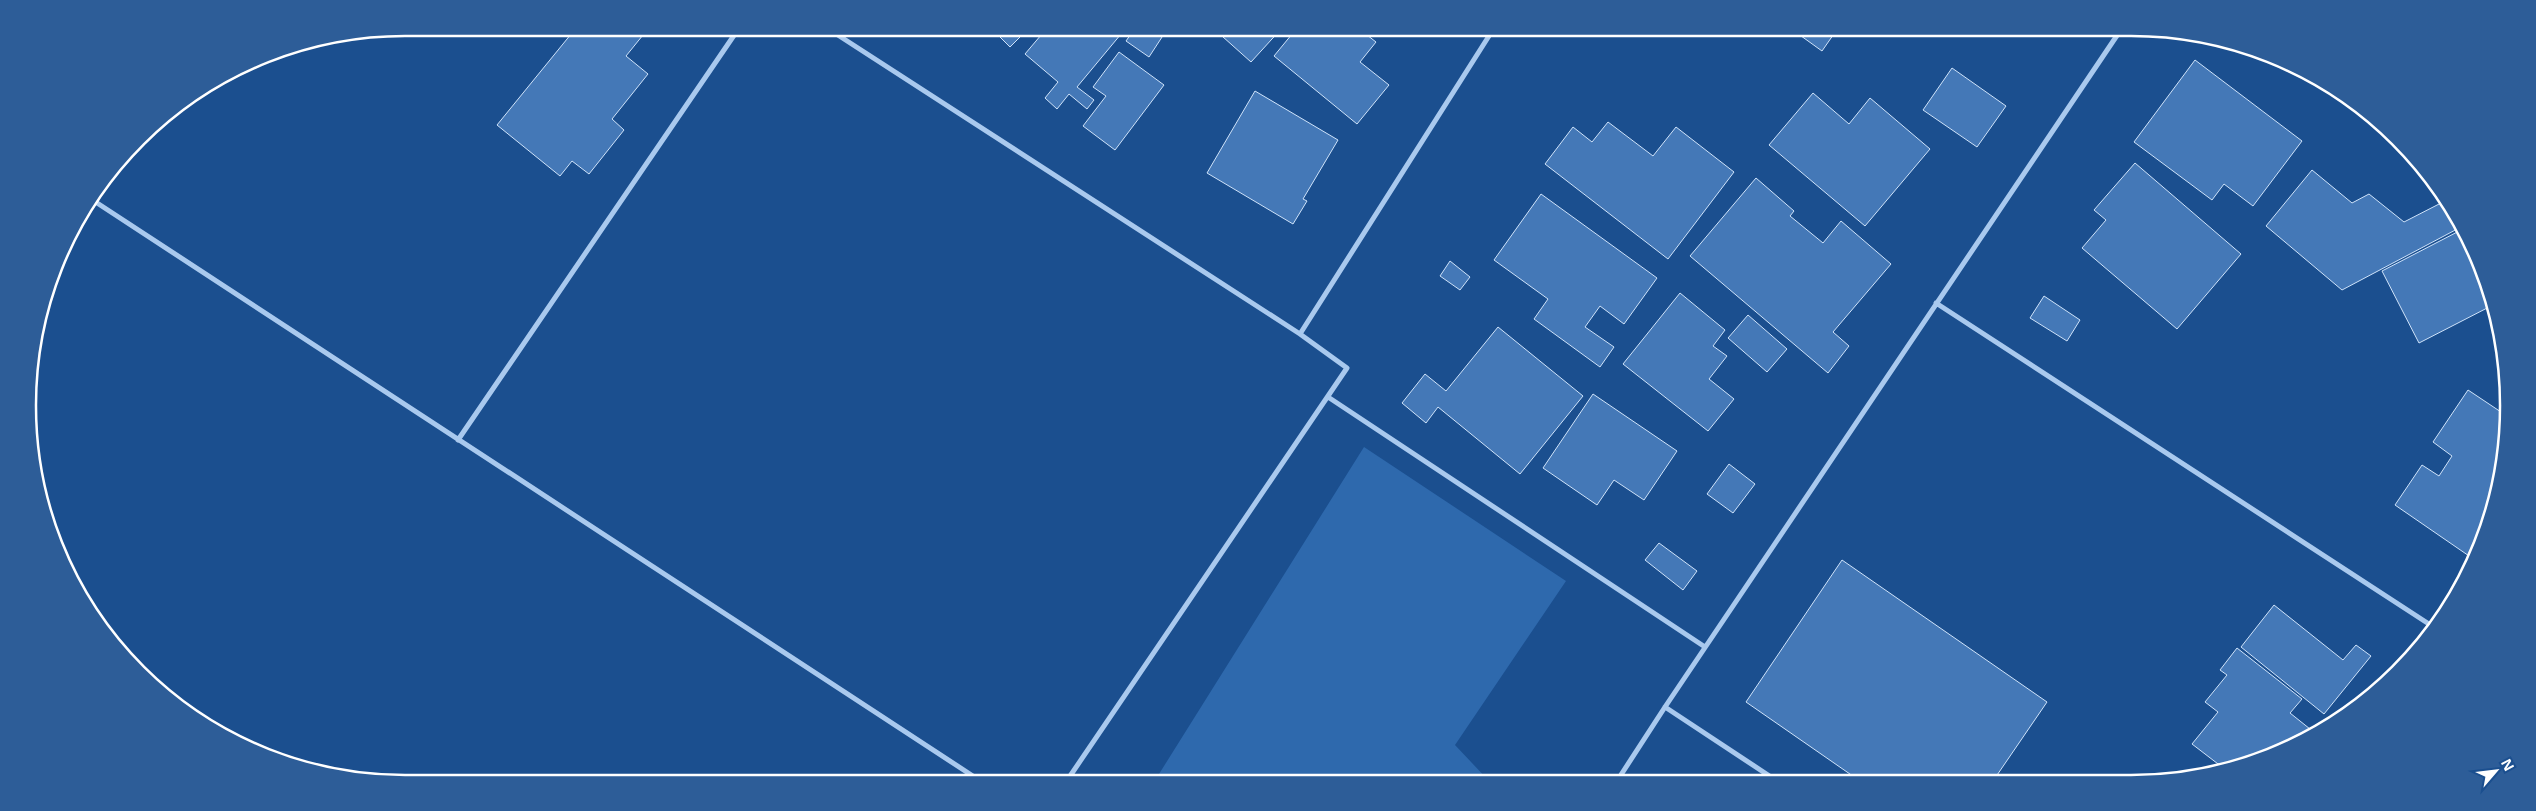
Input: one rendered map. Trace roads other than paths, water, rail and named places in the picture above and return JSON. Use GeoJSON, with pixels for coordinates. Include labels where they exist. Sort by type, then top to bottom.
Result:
{"type":"FeatureCollection","features":[{"type":"Feature","properties":{"kind":"street"},"geometry":{"type":"LineString","coordinates":[[458,440],[734,36]]}},
{"type":"Feature","properties":{"kind":"street"},"geometry":{"type":"LineString","coordinates":[[839,36],[1300,334],[1347,368],[1071,775]]}},
{"type":"Feature","properties":{"kind":"street"},"geometry":{"type":"LineString","coordinates":[[1300,334],[1489,36]]}},
{"type":"Feature","properties":{"kind":"street"},"geometry":{"type":"LineString","coordinates":[[1621,775],[2117,36]]}},
{"type":"Feature","properties":{"kind":"street"},"geometry":{"type":"LineString","coordinates":[[97,203],[971,775]]}},
{"type":"Feature","properties":{"kind":"street"},"geometry":{"type":"LineString","coordinates":[[1936,303],[2428,623]]}},
{"type":"Feature","properties":{"kind":"street"},"geometry":{"type":"LineString","coordinates":[[1328,397],[1705,647]]}},
{"type":"Feature","properties":{"kind":"street"},"geometry":{"type":"LineString","coordinates":[[1665,707],[1768,775]]}}]}
